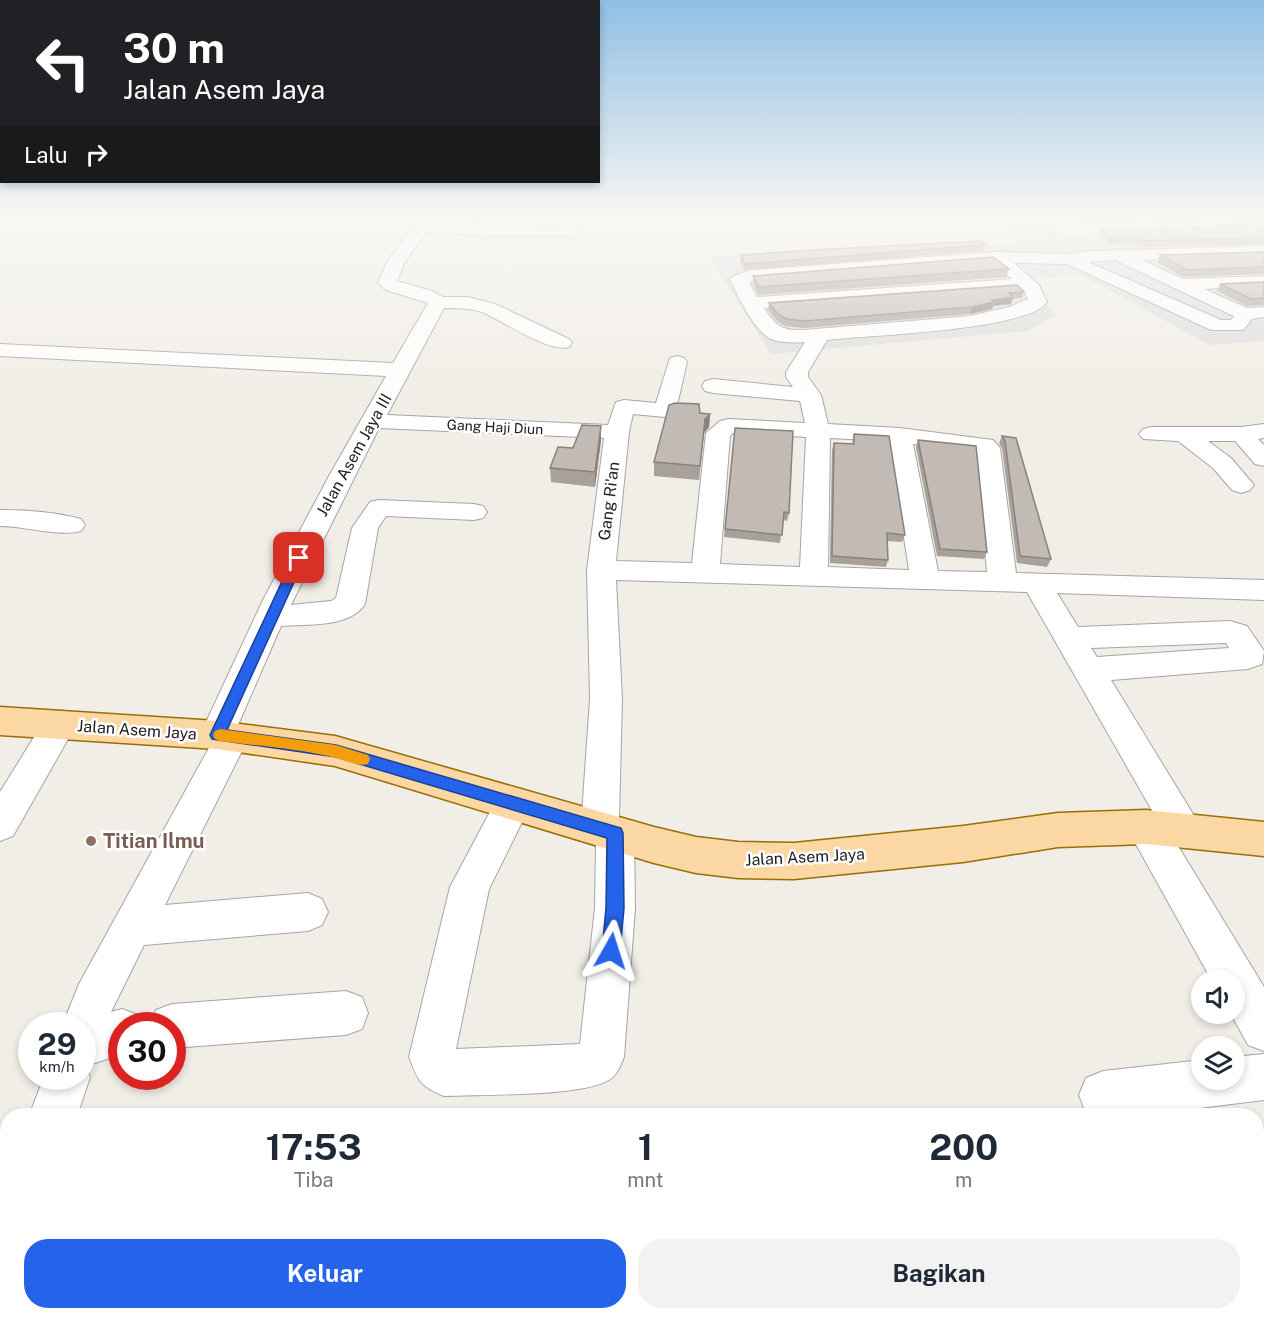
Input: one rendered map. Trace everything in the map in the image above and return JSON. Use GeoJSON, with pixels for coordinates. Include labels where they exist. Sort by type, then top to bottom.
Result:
{"type":"FeatureCollection","features":[{"type":"Feature","properties":{"kind":"main road","name":"Jalan Asem Jaya"},"geometry":{"type":"LineString","coordinates":[[0,721],[225,736],[336,751],[696,855],[738,860],[794,861],[963,844],[1058,830],[1166,829],[1264,840]]}},
{"type":"Feature","properties":{"kind":"street"},"geometry":{"type":"LineString","coordinates":[[388,281],[387,283],[392,286],[427,295],[438,302],[468,303],[488,308],[562,343]]}},
{"type":"Feature","properties":{"kind":"street"},"geometry":{"type":"LineString","coordinates":[[739,281],[770,330],[779,335],[938,325],[1000,330],[1008,328],[999,316],[1038,302],[1036,294],[1023,281]]}},
{"type":"Feature","properties":{"kind":"street"},"geometry":{"type":"LineString","coordinates":[[1115,281],[1218,326],[1236,326],[1255,313]]}},
{"type":"Feature","properties":{"kind":"street"},"geometry":{"type":"LineString","coordinates":[[1173,281],[1255,313]]}},
{"type":"Feature","properties":{"kind":"street"},"geometry":{"type":"LineString","coordinates":[[1180,284],[1264,281]]}},
{"type":"Feature","properties":{"kind":"street"},"geometry":{"type":"LineString","coordinates":[[752,303],[1026,283]]}},
{"type":"Feature","properties":{"kind":"street","name":"Jalan Asem Jaya III"},"geometry":{"type":"LineString","coordinates":[[89,1012],[225,736],[270,616],[341,476],[438,302]]}},
{"type":"Feature","properties":{"kind":"street"},"geometry":{"type":"LineString","coordinates":[[814,575],[818,430],[810,395],[800,383],[797,372],[820,334]]}},
{"type":"Feature","properties":{"kind":"street"},"geometry":{"type":"LineString","coordinates":[[0,350],[400,370]]}},
{"type":"Feature","properties":{"kind":"street","name":"Gang Ri'an"},"geometry":{"type":"LineString","coordinates":[[513,804],[470,887],[432,1057],[436,1067],[444,1073],[580,1067],[592,1064],[601,1057],[615,908],[608,831],[602,570],[617,432],[624,407],[665,410],[677,362]]}},
{"type":"Feature","properties":{"kind":"street"},"geometry":{"type":"LineString","coordinates":[[713,386],[810,395]]}},
{"type":"Feature","properties":{"kind":"street","name":"Gang Haji Diun"},"geometry":{"type":"LineString","coordinates":[[372,421],[617,432]]}},
{"type":"Feature","properties":{"kind":"street"},"geometry":{"type":"LineString","coordinates":[[705,573],[718,433],[728,426],[900,435],[979,443],[988,448],[1014,579],[1069,638],[1087,670],[1264,1029]]}},
{"type":"Feature","properties":{"kind":"street"},"geometry":{"type":"LineString","coordinates":[[1151,434],[1252,432],[1264,459]]}},
{"type":"Feature","properties":{"kind":"street"},"geometry":{"type":"LineString","coordinates":[[900,435],[923,573]]}},
{"type":"Feature","properties":{"kind":"street"},"geometry":{"type":"LineString","coordinates":[[1185,435],[1222,463],[1241,485]]}},
{"type":"Feature","properties":{"kind":"street"},"geometry":{"type":"LineString","coordinates":[[270,616],[337,611],[350,604],[365,528],[379,508],[474,512]]}},
{"type":"Feature","properties":{"kind":"street"},"geometry":{"type":"LineString","coordinates":[[0,538],[10,518],[72,525]]}},
{"type":"Feature","properties":{"kind":"street"},"geometry":{"type":"LineString","coordinates":[[602,570],[814,575],[923,573],[1264,590]]}},
{"type":"Feature","properties":{"kind":"street"},"geometry":{"type":"LineString","coordinates":[[1069,638],[1230,632],[1236,634],[1251,656],[1087,670]]}},
{"type":"Feature","properties":{"kind":"street"},"geometry":{"type":"LineString","coordinates":[[0,825],[59,725]]}},
{"type":"Feature","properties":{"kind":"street"},"geometry":{"type":"LineString","coordinates":[[131,927],[308,912]]}},
{"type":"Feature","properties":{"kind":"street"},"geometry":{"type":"LineString","coordinates":[[186,1025],[346,1013]]}},
{"type":"Feature","properties":{"kind":"street"},"geometry":{"type":"LineString","coordinates":[[1245,1079],[1264,1077]]}},
{"type":"Feature","properties":{"kind":"street"},"geometry":{"type":"LineString","coordinates":[[1108,1108],[1103,1095],[1191,1085]]}},
{"type":"Feature","properties":{"kind":"street"},"geometry":{"type":"LineString","coordinates":[[56,1108],[63,1090]]}},
{"type":"Feature","properties":{"kind":"shaded area"},"geometry":{"type":"Polygon","coordinates":[[[724,281],[1023,281],[1056,315],[1027,331],[771,354],[724,281]]]}},
{"type":"Feature","properties":{"kind":"shaded area"},"geometry":{"type":"Polygon","coordinates":[[[1091,281],[1264,281],[1264,341],[1210,345],[1091,281]]]}},
{"type":"Feature","properties":{"kind":"building"},"geometry":{"type":"Polygon","coordinates":[[[755,281],[849,281],[759,287],[755,281]]]}},
{"type":"Feature","properties":{"kind":"building"},"geometry":{"type":"Polygon","coordinates":[[[1264,282],[1264,298],[1251,299],[1220,284],[1264,282]]]}},
{"type":"Feature","properties":{"kind":"building"},"geometry":{"type":"Polygon","coordinates":[[[1017,285],[1024,292],[1009,293],[1013,297],[992,300],[994,302],[972,307],[805,321],[786,319],[778,314],[769,303],[1017,285]]]}},
{"type":"Feature","properties":{"kind":"building"},"geometry":{"type":"Polygon","coordinates":[[[699,404],[700,413],[710,414],[705,419],[700,466],[654,462],[669,405],[699,404]]]}},
{"type":"Feature","properties":{"kind":"building"},"geometry":{"type":"Polygon","coordinates":[[[582,425],[601,426],[595,472],[550,468],[558,447],[573,448],[582,425]]]}},
{"type":"Feature","properties":{"kind":"building"},"geometry":{"type":"Polygon","coordinates":[[[735,428],[793,431],[789,513],[784,512],[782,535],[725,529],[735,428]]]}},
{"type":"Feature","properties":{"kind":"building"},"geometry":{"type":"Polygon","coordinates":[[[854,434],[889,436],[905,535],[887,533],[888,560],[832,556],[834,443],[854,444],[854,434]]]}},
{"type":"Feature","properties":{"kind":"building"},"geometry":{"type":"Polygon","coordinates":[[[1002,436],[1016,438],[1051,559],[1020,556],[1005,441],[1002,436]]]}},
{"type":"Feature","properties":{"kind":"building"},"geometry":{"type":"Polygon","coordinates":[[[918,440],[976,446],[987,552],[940,549],[918,440]]]}},
{"type":"Feature","properties":{"kind":"slow traffic"},"geometry":{"type":"LineString","coordinates":[[220,735],[277,741],[336,751],[362,759]]}},
{"type":"Feature","properties":{"kind":"place","name":"Titian Ilmu"},"geometry":{"type":"Point","coordinates":[91,841]}},
{"type":"Feature","properties":{"kind":"route"},"geometry":{"type":"LineString","coordinates":[[299,558],[218,735],[277,741],[336,751],[615,833],[615,908],[611,951]]}}]}
